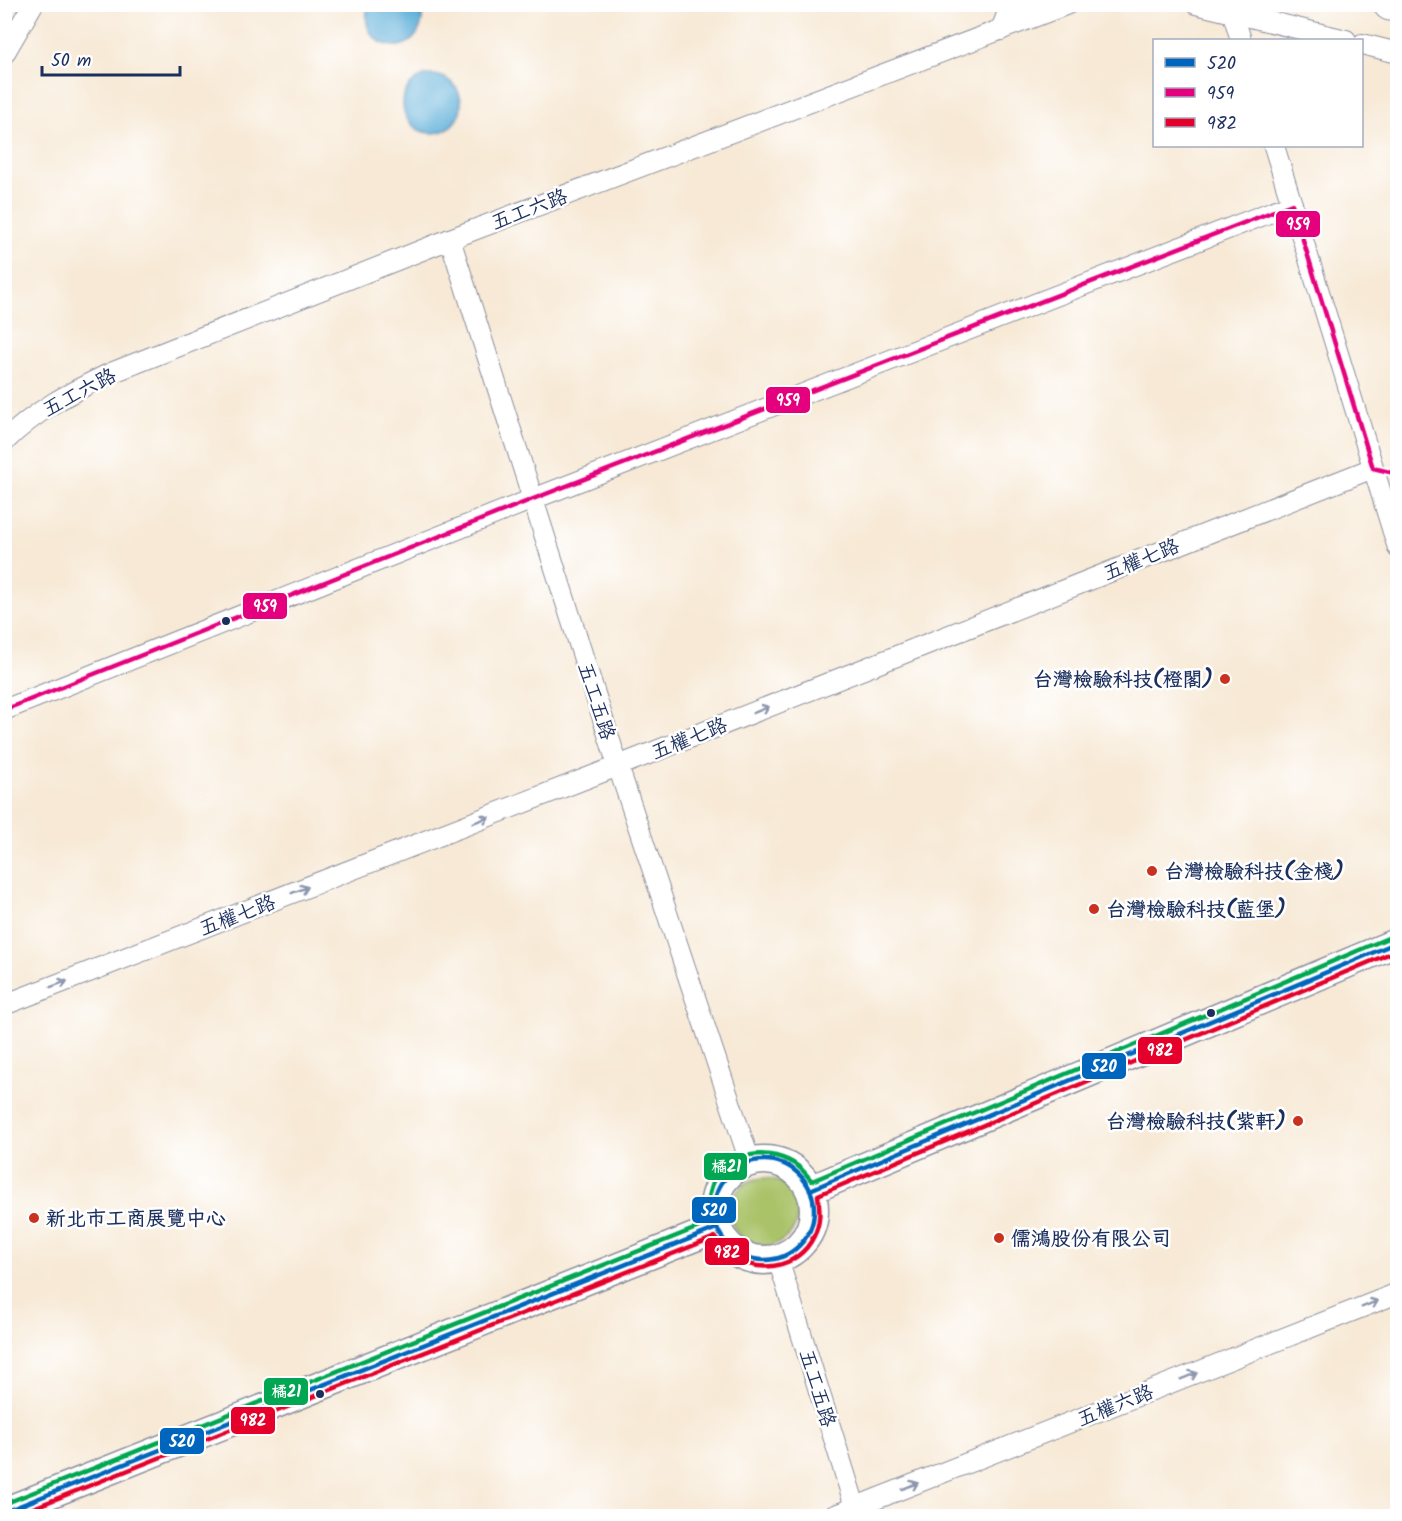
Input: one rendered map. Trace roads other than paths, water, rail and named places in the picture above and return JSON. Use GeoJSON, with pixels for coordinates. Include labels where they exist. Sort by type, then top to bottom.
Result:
{"type":"FeatureCollection","features":[{"type":"Feature","properties":{"kind":"highway"},"geometry":{"type":"LineString","coordinates":[[1390,4],[1398,6]]}},
{"type":"Feature","properties":{"kind":"street"},"geometry":{"type":"LineString","coordinates":[[4,54],[33,4]]}},
{"type":"Feature","properties":{"kind":"street"},"geometry":{"type":"LineString","coordinates":[[1001,30],[1011,4]]}},
{"type":"Feature","properties":{"kind":"street","name":"五工六路"},"geometry":{"type":"LineString","coordinates":[[4,442],[19,427],[63,396],[111,373],[450,239],[1068,4]]}},
{"type":"Feature","properties":{"kind":"street"},"geometry":{"type":"LineString","coordinates":[[1196,4],[1342,39]]}},
{"type":"Feature","properties":{"kind":"street"},"geometry":{"type":"LineString","coordinates":[[1233,14],[1241,39]]}},
{"type":"Feature","properties":{"kind":"street"},"geometry":{"type":"LineString","coordinates":[[1363,44],[1398,53]]}},
{"type":"Feature","properties":{"kind":"street"},"geometry":{"type":"LineString","coordinates":[[1274,147],[1398,548]]}},
{"type":"Feature","properties":{"kind":"street"},"geometry":{"type":"LineString","coordinates":[[4,710],[533,499],[1292,204]]}},
{"type":"Feature","properties":{"kind":"street","name":"五工五路"},"geometry":{"type":"LineString","coordinates":[[450,239],[618,766],[750,1162]]}},
{"type":"Feature","properties":{"kind":"street","name":"五權七路"},"geometry":{"type":"LineString","coordinates":[[4,1005],[1373,468]]}},
{"type":"Feature","properties":{"kind":"street"},"geometry":{"type":"LineString","coordinates":[[810,1190],[1398,942]]}},
{"type":"Feature","properties":{"kind":"street"},"geometry":{"type":"LineString","coordinates":[[764,1160],[784,1166],[802,1178],[810,1190],[814,1211],[809,1232],[796,1248],[778,1258],[763,1260],[749,1258],[736,1251],[725,1241],[717,1228],[714,1201],[718,1188],[726,1176],[737,1167],[764,1160]]}},
{"type":"Feature","properties":{"kind":"street"},"geometry":{"type":"LineString","coordinates":[[4,1512],[717,1228]]}},
{"type":"Feature","properties":{"kind":"street","name":"五工五路"},"geometry":{"type":"LineString","coordinates":[[778,1258],[857,1512]]}},
{"type":"Feature","properties":{"kind":"street","name":"五權六路"},"geometry":{"type":"LineString","coordinates":[[833,1516],[857,1512],[1398,1293]]}},
{"type":"Feature","properties":{"kind":"water"},"geometry":{"type":"Polygon","coordinates":[[[369,5],[420,5],[422,22],[420,28],[413,39],[404,45],[384,44],[375,38],[369,29],[366,18],[369,5]]]}},
{"type":"Feature","properties":{"kind":"water"},"geometry":{"type":"Polygon","coordinates":[[[426,75],[438,75],[453,83],[461,98],[461,110],[453,125],[438,133],[426,133],[411,125],[403,110],[403,98],[411,83],[426,75]]]}},
{"type":"Feature","properties":{"kind":"place","name":"台灣檢驗科技(橙閣)"},"geometry":{"type":"Point","coordinates":[1225,679]}},
{"type":"Feature","properties":{"kind":"place","name":"台灣檢驗科技(金棧)"},"geometry":{"type":"Point","coordinates":[1152,871]}},
{"type":"Feature","properties":{"kind":"place","name":"台灣檢驗科技(藍堡)"},"geometry":{"type":"Point","coordinates":[1094,909]}},
{"type":"Feature","properties":{"kind":"place","name":"台灣檢驗科技(紫軒)"},"geometry":{"type":"Point","coordinates":[1298,1121]}},
{"type":"Feature","properties":{"kind":"place","name":"新北市工商展覽中心"},"geometry":{"type":"Point","coordinates":[34,1218]}},
{"type":"Feature","properties":{"kind":"place","name":"儒鴻股份有限公司"},"geometry":{"type":"Point","coordinates":[999,1238]}}]}
